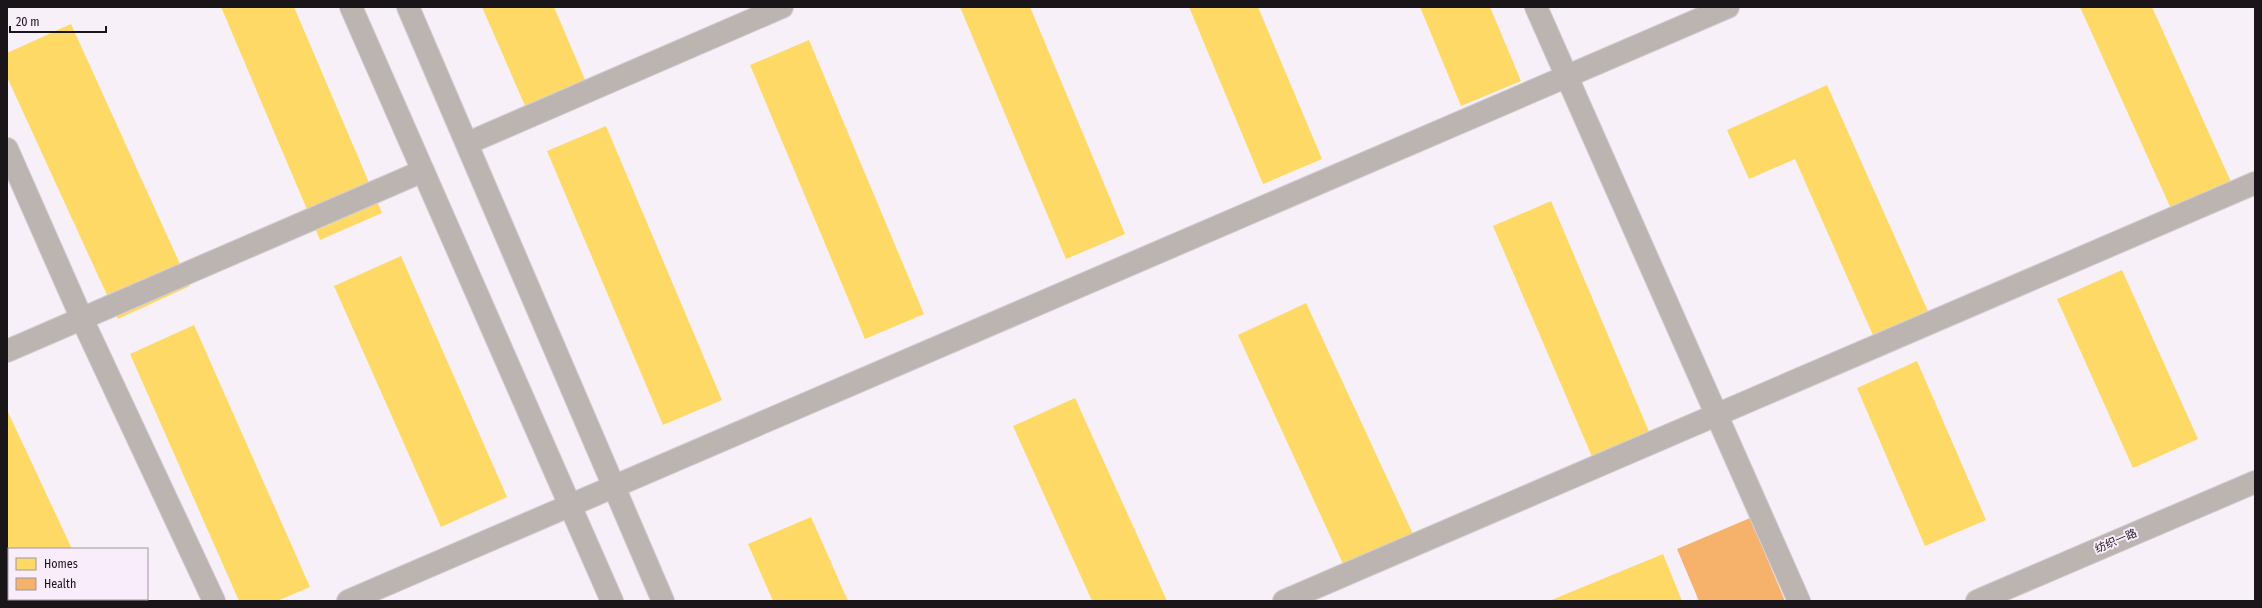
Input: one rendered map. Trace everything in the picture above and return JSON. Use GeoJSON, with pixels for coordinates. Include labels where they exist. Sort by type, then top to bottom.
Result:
{"type":"FeatureCollection","features":[{"type":"Feature","properties":{"kind":"street"},"geometry":{"type":"LineString","coordinates":[[351,7],[612,601]]}},
{"type":"Feature","properties":{"kind":"street"},"geometry":{"type":"LineString","coordinates":[[408,7],[468,143],[663,601]]}},
{"type":"Feature","properties":{"kind":"street"},"geometry":{"type":"LineString","coordinates":[[468,143],[782,7]]}},
{"type":"Feature","properties":{"kind":"street"},"geometry":{"type":"LineString","coordinates":[[1536,7],[1568,76],[1798,601]]}},
{"type":"Feature","properties":{"kind":"street"},"geometry":{"type":"LineString","coordinates":[[348,601],[1728,7]]}},
{"type":"Feature","properties":{"kind":"street"},"geometry":{"type":"LineString","coordinates":[[7,149],[82,319],[214,601]]}},
{"type":"Feature","properties":{"kind":"street"},"geometry":{"type":"LineString","coordinates":[[7,351],[423,171]]}},
{"type":"Feature","properties":{"kind":"street"},"geometry":{"type":"LineString","coordinates":[[1284,601],[2255,183]]}},
{"type":"Feature","properties":{"kind":"street","name":"纺织一路"},"geometry":{"type":"LineString","coordinates":[[1977,601],[2255,482]]}},
{"type":"Feature","properties":{"kind":"building: Homes"},"geometry":{"type":"Polygon","coordinates":[[[221,7],[294,7],[382,213],[320,240],[221,7]]]}},
{"type":"Feature","properties":{"kind":"building: Homes"},"geometry":{"type":"Polygon","coordinates":[[[482,7],[554,7],[586,82],[526,108],[482,7]]]}},
{"type":"Feature","properties":{"kind":"building: Homes"},"geometry":{"type":"Polygon","coordinates":[[[960,7],[1030,7],[1125,234],[1066,259],[960,7]]]}},
{"type":"Feature","properties":{"kind":"building: Homes"},"geometry":{"type":"Polygon","coordinates":[[[1189,7],[1258,7],[1322,159],[1263,184],[1189,7]]]}},
{"type":"Feature","properties":{"kind":"building: Homes"},"geometry":{"type":"Polygon","coordinates":[[[1420,7],[1490,7],[1521,81],[1461,106],[1420,7]]]}},
{"type":"Feature","properties":{"kind":"building: Homes"},"geometry":{"type":"Polygon","coordinates":[[[2080,7],[2152,7],[2232,184],[2172,211],[2080,7]]]}},
{"type":"Feature","properties":{"kind":"building: Homes"},"geometry":{"type":"Polygon","coordinates":[[[71,24],[190,286],[118,319],[7,77],[7,53],[71,24]]]}},
{"type":"Feature","properties":{"kind":"building: Homes"},"geometry":{"type":"Polygon","coordinates":[[[809,40],[924,314],[865,339],[750,65],[809,40]]]}},
{"type":"Feature","properties":{"kind":"building: Homes"},"geometry":{"type":"Polygon","coordinates":[[[1827,85],[1931,318],[1876,342],[1795,159],[1749,179],[1727,130],[1827,85]]]}},
{"type":"Feature","properties":{"kind":"building: Homes"},"geometry":{"type":"Polygon","coordinates":[[[606,126],[722,400],[663,425],[547,151],[606,126]]]}},
{"type":"Feature","properties":{"kind":"building: Homes"},"geometry":{"type":"Polygon","coordinates":[[[1551,201],[1650,434],[1593,459],[1493,226],[1551,201]]]}},
{"type":"Feature","properties":{"kind":"building: Homes"},"geometry":{"type":"Polygon","coordinates":[[[401,256],[507,497],[441,527],[334,286],[401,256]]]}},
{"type":"Feature","properties":{"kind":"building: Homes"},"geometry":{"type":"Polygon","coordinates":[[[2122,270],[2198,439],[2133,468],[2057,299],[2122,270]]]}},
{"type":"Feature","properties":{"kind":"building: Homes"},"geometry":{"type":"Polygon","coordinates":[[[1306,303],[1413,534],[1344,566],[1238,335],[1306,303]]]}},
{"type":"Feature","properties":{"kind":"building: Homes"},"geometry":{"type":"Polygon","coordinates":[[[194,325],[310,587],[277,601],[239,601],[130,354],[194,325]]]}},
{"type":"Feature","properties":{"kind":"building: Homes"},"geometry":{"type":"Polygon","coordinates":[[[1917,361],[1986,520],[1925,546],[1857,388],[1917,361]]]}},
{"type":"Feature","properties":{"kind":"building: Homes"},"geometry":{"type":"Polygon","coordinates":[[[1075,398],[1167,601],[1092,601],[1013,426],[1075,398]]]}},
{"type":"Feature","properties":{"kind":"building: Homes"},"geometry":{"type":"Polygon","coordinates":[[[7,410],[72,548],[8,548],[8,594],[7,410]]]}},
{"type":"Feature","properties":{"kind":"building: Homes"},"geometry":{"type":"Polygon","coordinates":[[[811,517],[848,601],[773,601],[748,544],[811,517]]]}},
{"type":"Feature","properties":{"kind":"building: Homes"},"geometry":{"type":"Polygon","coordinates":[[[1663,554],[1682,601],[1549,601],[1663,554]]]}},
{"type":"Feature","properties":{"kind":"building: Homes"},"geometry":{"type":"Polygon","coordinates":[[[10,600],[97,601],[11,601],[10,600]]]}},
{"type":"Feature","properties":{"kind":"building: Health"},"geometry":{"type":"Polygon","coordinates":[[[1750,518],[1785,601],[1699,601],[1677,549],[1750,518]]]}}]}
